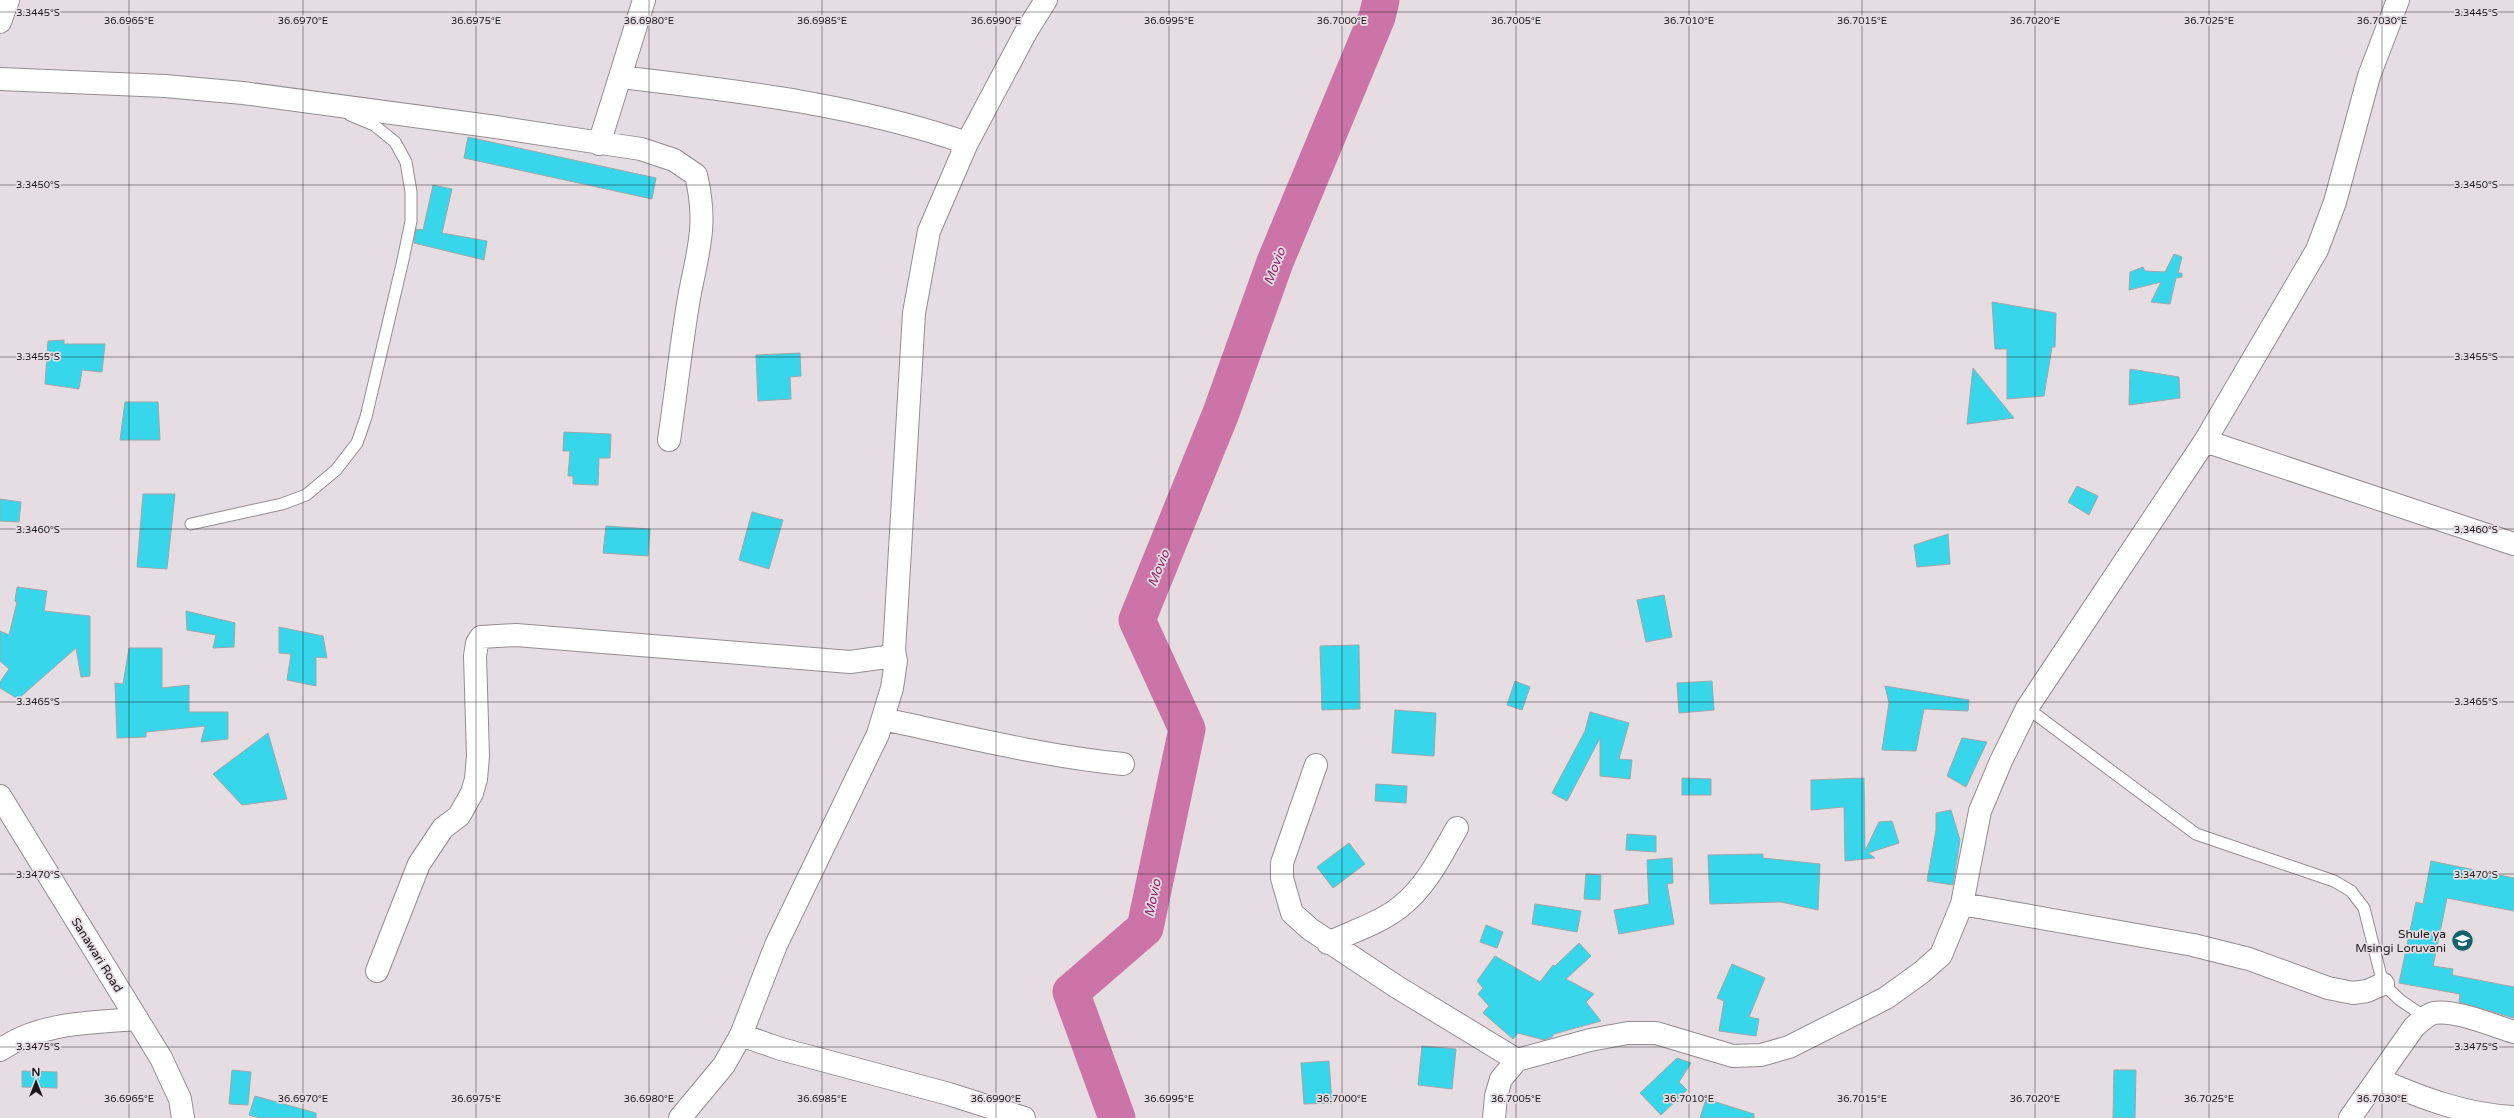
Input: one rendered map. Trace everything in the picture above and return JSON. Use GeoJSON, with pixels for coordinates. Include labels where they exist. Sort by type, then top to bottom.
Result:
{"type":"FeatureCollection","features":[{"type":"Feature","properties":{"kind":"street"},"geometry":{"type":"LineString","coordinates":[[0,22],[8,0]]}},
{"type":"Feature","properties":{"kind":"street"},"geometry":{"type":"LineString","coordinates":[[599,144],[644,0]]}},
{"type":"Feature","properties":{"kind":"street"},"geometry":{"type":"LineString","coordinates":[[680,1118],[724,1065],[741,1035],[776,945],[875,741],[883,719],[892,688],[896,661],[894,651],[914,313],[929,231],[967,143],[1026,32],[1046,0]]}},
{"type":"Feature","properties":{"kind":"street"},"geometry":{"type":"LineString","coordinates":[[1494,1118],[1496,1096],[1501,1079],[1517,1060],[1590,1040],[1628,1033],[1656,1033],[1733,1056],[1761,1055],[1789,1047],[1886,998],[1922,972],[1941,955],[1962,904],[1980,811],[2001,761],[2027,708],[2205,441],[2317,250],[2335,202],[2369,76],[2398,0]]}},
{"type":"Feature","properties":{"kind":"street"},"geometry":{"type":"LineString","coordinates":[[620,77],[803,100],[916,126],[967,143]]}},
{"type":"Feature","properties":{"kind":"street"},"geometry":{"type":"LineString","coordinates":[[0,79],[165,86],[243,93],[496,127],[599,144],[641,149],[674,160],[696,175],[702,201],[703,225],[689,299],[669,440]]}},
{"type":"Feature","properties":{"kind":"street"},"geometry":{"type":"LineString","coordinates":[[2205,441],[2514,544]]}},
{"type":"Feature","properties":{"kind":"street"},"geometry":{"type":"LineString","coordinates":[[377,971],[419,864],[443,828],[459,816],[467,805],[474,786],[478,756],[474,656],[477,642],[482,637],[516,635],[850,662],[886,657],[894,651]]}},
{"type":"Feature","properties":{"kind":"street"},"geometry":{"type":"LineString","coordinates":[[883,719],[1030,751],[1076,759],[1123,764]]}},
{"type":"Feature","properties":{"kind":"street"},"geometry":{"type":"LineString","coordinates":[[1316,765],[1286,846],[1282,862],[1282,878],[1292,913],[1328,942],[1517,1060]]}},
{"type":"Feature","properties":{"kind":"street","name":"Sanawari Road"},"geometry":{"type":"LineString","coordinates":[[0,796],[161,1058],[180,1099],[183,1118]]}},
{"type":"Feature","properties":{"kind":"street"},"geometry":{"type":"LineString","coordinates":[[1328,942],[1399,908],[1416,891],[1434,868],[1457,828]]}},
{"type":"Feature","properties":{"kind":"street"},"geometry":{"type":"LineString","coordinates":[[1962,904],[2193,945],[2249,959],[2328,988],[2353,993],[2368,991],[2383,984]]}},
{"type":"Feature","properties":{"kind":"street"},"geometry":{"type":"LineString","coordinates":[[2350,1118],[2414,1027],[2425,1017],[2435,1013],[2448,1014],[2514,1032]]}},
{"type":"Feature","properties":{"kind":"street"},"geometry":{"type":"LineString","coordinates":[[0,1050],[12,1042],[39,1030],[60,1026],[137,1019]]}},
{"type":"Feature","properties":{"kind":"street"},"geometry":{"type":"LineString","coordinates":[[741,1035],[781,1049],[949,1094],[1024,1118]]}},
{"type":"Feature","properties":{"kind":"street"},"geometry":{"type":"LineString","coordinates":[[2378,1079],[2422,1098],[2456,1109],[2514,1117]]}},
{"type":"Feature","properties":{"kind":"lane"},"geometry":{"type":"LineString","coordinates":[[191,524],[282,504],[306,495],[336,470],[357,443],[366,417],[411,221],[411,192],[406,162],[395,142],[374,125],[327,105]]}},
{"type":"Feature","properties":{"kind":"lane"},"geometry":{"type":"LineString","coordinates":[[2027,708],[2196,834],[2334,881],[2351,892],[2364,908],[2372,934],[2375,958],[2383,984],[2400,1000],[2425,1017]]}},
{"type":"Feature","properties":{"kind":"building"},"geometry":{"type":"Polygon","coordinates":[[[468,137],[656,178],[652,199],[464,158],[468,137]]]}},
{"type":"Feature","properties":{"kind":"building"},"geometry":{"type":"Polygon","coordinates":[[[433,185],[452,189],[442,233],[487,241],[484,260],[414,243],[416,229],[423,230],[433,185]]]}},
{"type":"Feature","properties":{"kind":"building"},"geometry":{"type":"Polygon","coordinates":[[[2174,254],[2182,257],[2178,273],[2182,273],[2182,277],[2176,278],[2170,304],[2151,302],[2161,282],[2129,290],[2130,272],[2143,267],[2145,271],[2165,272],[2174,254]]]}},
{"type":"Feature","properties":{"kind":"building"},"geometry":{"type":"Polygon","coordinates":[[[1992,302],[2056,313],[2055,347],[2052,347],[2044,396],[2007,399],[2007,349],[1995,349],[1992,302]]]}},
{"type":"Feature","properties":{"kind":"building"},"geometry":{"type":"Polygon","coordinates":[[[64,340],[64,344],[105,344],[102,372],[82,370],[79,389],[45,384],[48,341],[64,340]]]}},
{"type":"Feature","properties":{"kind":"building"},"geometry":{"type":"Polygon","coordinates":[[[800,353],[801,376],[790,377],[791,399],[758,401],[756,355],[800,353]]]}},
{"type":"Feature","properties":{"kind":"building"},"geometry":{"type":"Polygon","coordinates":[[[1973,368],[2014,418],[1967,424],[1973,368]]]}},
{"type":"Feature","properties":{"kind":"building"},"geometry":{"type":"Polygon","coordinates":[[[2130,369],[2179,377],[2180,398],[2129,405],[2130,369]]]}},
{"type":"Feature","properties":{"kind":"building"},"geometry":{"type":"Polygon","coordinates":[[[125,402],[158,402],[160,440],[120,440],[125,402]]]}},
{"type":"Feature","properties":{"kind":"building"},"geometry":{"type":"Polygon","coordinates":[[[564,432],[611,434],[610,458],[599,458],[598,485],[573,484],[573,476],[568,476],[570,451],[563,451],[564,432]]]}},
{"type":"Feature","properties":{"kind":"building"},"geometry":{"type":"Polygon","coordinates":[[[2077,486],[2098,496],[2089,515],[2068,502],[2077,486]]]}},
{"type":"Feature","properties":{"kind":"building"},"geometry":{"type":"Polygon","coordinates":[[[143,494],[175,494],[167,569],[137,567],[143,494]]]}},
{"type":"Feature","properties":{"kind":"building"},"geometry":{"type":"Polygon","coordinates":[[[0,499],[21,502],[19,522],[0,521],[0,499]]]}},
{"type":"Feature","properties":{"kind":"building"},"geometry":{"type":"Polygon","coordinates":[[[752,512],[783,520],[769,569],[739,560],[752,512]]]}},
{"type":"Feature","properties":{"kind":"building"},"geometry":{"type":"Polygon","coordinates":[[[606,526],[650,529],[648,556],[603,553],[606,526]]]}},
{"type":"Feature","properties":{"kind":"building"},"geometry":{"type":"Polygon","coordinates":[[[1948,534],[1950,564],[1917,567],[1914,545],[1948,534]]]}},
{"type":"Feature","properties":{"kind":"building"},"geometry":{"type":"Polygon","coordinates":[[[17,587],[47,591],[44,611],[90,616],[90,676],[81,677],[76,648],[18,699],[0,688],[0,682],[9,669],[0,661],[0,631],[9,635],[17,602],[15,601],[17,587]]]}},
{"type":"Feature","properties":{"kind":"building"},"geometry":{"type":"Polygon","coordinates":[[[1664,595],[1672,637],[1646,642],[1637,600],[1664,595]]]}},
{"type":"Feature","properties":{"kind":"building"},"geometry":{"type":"Polygon","coordinates":[[[186,611],[235,623],[234,647],[213,648],[216,635],[187,630],[186,611]]]}},
{"type":"Feature","properties":{"kind":"building"},"geometry":{"type":"Polygon","coordinates":[[[279,627],[323,636],[327,658],[316,657],[316,686],[287,680],[291,654],[279,653],[279,627]]]}},
{"type":"Feature","properties":{"kind":"building"},"geometry":{"type":"Polygon","coordinates":[[[1359,645],[1360,709],[1322,710],[1320,646],[1359,645]]]}},
{"type":"Feature","properties":{"kind":"building"},"geometry":{"type":"Polygon","coordinates":[[[129,648],[162,648],[162,688],[189,685],[189,712],[228,712],[228,739],[201,742],[205,726],[146,732],[146,737],[117,738],[115,683],[123,684],[129,648]]]}},
{"type":"Feature","properties":{"kind":"building"},"geometry":{"type":"Polygon","coordinates":[[[1515,681],[1530,687],[1522,710],[1507,705],[1515,681]]]}},
{"type":"Feature","properties":{"kind":"building"},"geometry":{"type":"Polygon","coordinates":[[[1712,681],[1714,710],[1679,713],[1677,683],[1712,681]]]}},
{"type":"Feature","properties":{"kind":"building"},"geometry":{"type":"Polygon","coordinates":[[[1885,686],[1969,700],[1968,711],[1924,709],[1916,751],[1882,750],[1889,703],[1885,686]]]}},
{"type":"Feature","properties":{"kind":"building"},"geometry":{"type":"Polygon","coordinates":[[[1395,710],[1436,713],[1434,756],[1392,753],[1395,710]]]}},
{"type":"Feature","properties":{"kind":"building"},"geometry":{"type":"Polygon","coordinates":[[[1590,712],[1629,723],[1619,759],[1632,760],[1630,779],[1600,776],[1600,738],[1567,801],[1552,793],[1585,731],[1590,712]]]}},
{"type":"Feature","properties":{"kind":"building"},"geometry":{"type":"Polygon","coordinates":[[[268,733],[287,799],[242,805],[213,774],[268,733]]]}},
{"type":"Feature","properties":{"kind":"building"},"geometry":{"type":"Polygon","coordinates":[[[1962,738],[1987,742],[1966,787],[1947,776],[1962,738]]]}},
{"type":"Feature","properties":{"kind":"building"},"geometry":{"type":"Polygon","coordinates":[[[1682,778],[1711,779],[1711,795],[1682,795],[1682,778]]]}},
{"type":"Feature","properties":{"kind":"building"},"geometry":{"type":"Polygon","coordinates":[[[1864,778],[1865,851],[1879,822],[1892,821],[1899,843],[1868,853],[1875,858],[1845,861],[1844,807],[1811,810],[1811,780],[1864,778]]]}},
{"type":"Feature","properties":{"kind":"building"},"geometry":{"type":"Polygon","coordinates":[[[1376,784],[1407,786],[1406,803],[1375,801],[1376,784]]]}},
{"type":"Feature","properties":{"kind":"building"},"geometry":{"type":"Polygon","coordinates":[[[1951,810],[1960,840],[1953,885],[1927,881],[1936,830],[1936,813],[1951,810]]]}},
{"type":"Feature","properties":{"kind":"building"},"geometry":{"type":"Polygon","coordinates":[[[1627,834],[1656,836],[1656,852],[1626,850],[1627,834]]]}},
{"type":"Feature","properties":{"kind":"building"},"geometry":{"type":"Polygon","coordinates":[[[1349,843],[1365,864],[1333,888],[1317,867],[1349,843]]]}},
{"type":"Feature","properties":{"kind":"building"},"geometry":{"type":"Polygon","coordinates":[[[1763,854],[1763,858],[1820,864],[1818,910],[1781,902],[1710,904],[1708,855],[1763,854]]]}},
{"type":"Feature","properties":{"kind":"building"},"geometry":{"type":"Polygon","coordinates":[[[1672,858],[1673,883],[1667,884],[1674,924],[1619,934],[1614,910],[1649,904],[1647,860],[1672,858]]]}},
{"type":"Feature","properties":{"kind":"building"},"geometry":{"type":"Polygon","coordinates":[[[2431,861],[2514,878],[2514,911],[2447,898],[2433,966],[2453,969],[2452,975],[2514,987],[2514,1018],[2459,1002],[2460,994],[2399,983],[2416,902],[2423,904],[2431,861]]]}},
{"type":"Feature","properties":{"kind":"building"},"geometry":{"type":"Polygon","coordinates":[[[1586,874],[1601,875],[1600,900],[1584,899],[1586,874]]]}},
{"type":"Feature","properties":{"kind":"building"},"geometry":{"type":"Polygon","coordinates":[[[1535,904],[1581,911],[1577,932],[1532,924],[1535,904]]]}},
{"type":"Feature","properties":{"kind":"building"},"geometry":{"type":"Polygon","coordinates":[[[1486,925],[1503,932],[1497,948],[1480,942],[1486,925]]]}},
{"type":"Feature","properties":{"kind":"building"},"geometry":{"type":"Polygon","coordinates":[[[1579,943],[1591,956],[1566,979],[1594,994],[1586,1002],[1601,1021],[1554,1034],[1552,1037],[1544,1040],[1518,1033],[1513,1039],[1483,1013],[1489,1006],[1478,994],[1483,988],[1477,981],[1495,956],[1540,982],[1553,965],[1555,966],[1579,943]]]}},
{"type":"Feature","properties":{"kind":"building"},"geometry":{"type":"Polygon","coordinates":[[[1732,964],[1765,978],[1749,1017],[1759,1019],[1756,1036],[1719,1031],[1724,1001],[1717,998],[1732,964]]]}},
{"type":"Feature","properties":{"kind":"building"},"geometry":{"type":"Polygon","coordinates":[[[1422,1046],[1456,1049],[1452,1089],[1418,1085],[1422,1046]]]}},
{"type":"Feature","properties":{"kind":"building"},"geometry":{"type":"Polygon","coordinates":[[[1677,1058],[1691,1063],[1679,1082],[1687,1090],[1661,1115],[1640,1093],[1677,1058]]]}},
{"type":"Feature","properties":{"kind":"building"},"geometry":{"type":"Polygon","coordinates":[[[1329,1061],[1332,1103],[1304,1104],[1301,1063],[1329,1061]]]}},
{"type":"Feature","properties":{"kind":"building"},"geometry":{"type":"Polygon","coordinates":[[[232,1070],[251,1072],[248,1105],[229,1104],[232,1070]]]}},
{"type":"Feature","properties":{"kind":"building"},"geometry":{"type":"Polygon","coordinates":[[[2114,1070],[2136,1070],[2135,1118],[2113,1118],[2114,1070]]]}},
{"type":"Feature","properties":{"kind":"building"},"geometry":{"type":"Polygon","coordinates":[[[22,1071],[57,1072],[57,1088],[22,1087],[22,1071]]]}},
{"type":"Feature","properties":{"kind":"building"},"geometry":{"type":"Polygon","coordinates":[[[255,1096],[316,1113],[316,1118],[259,1118],[249,1115],[255,1096]]]}},
{"type":"Feature","properties":{"kind":"building"},"geometry":{"type":"Polygon","coordinates":[[[1706,1099],[1754,1114],[1754,1118],[1700,1118],[1706,1099]]]}},
{"type":"Feature","properties":{"kind":"waterway","name":"Movio"},"geometry":{"type":"LineString","coordinates":[[1117,1118],[1071,992],[1145,928],[1187,729],[1137,620],[1221,413],[1275,262],[1377,17],[1381,0]]}},
{"type":"Feature","properties":{"kind":"place","name":"Shule ya Msingi Loruvani"},"geometry":{"type":"Point","coordinates":[2462,941]}}]}
